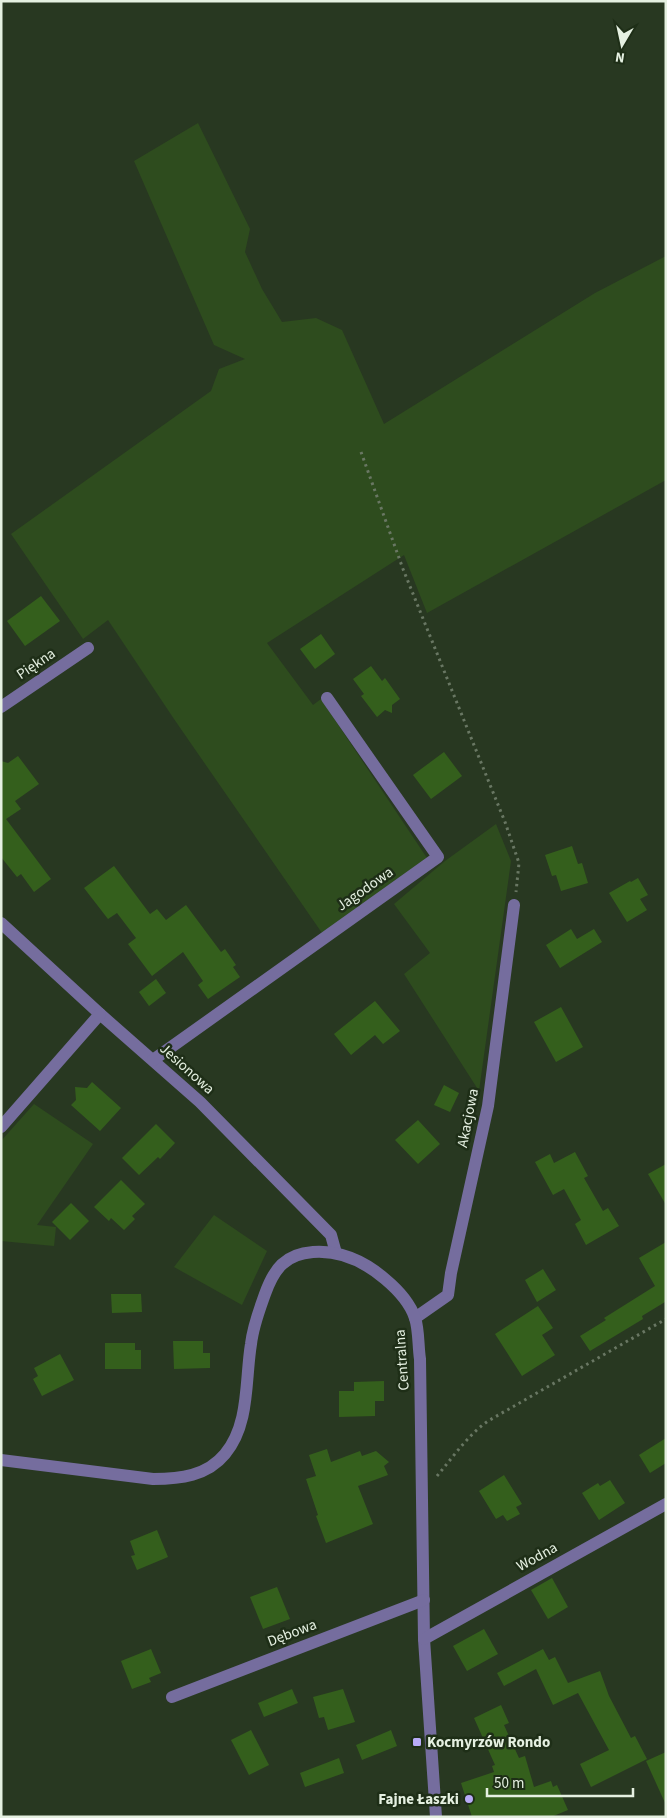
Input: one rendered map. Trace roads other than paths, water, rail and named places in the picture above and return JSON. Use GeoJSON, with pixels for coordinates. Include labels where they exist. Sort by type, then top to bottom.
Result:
{"type":"FeatureCollection","features":[{"type":"Feature","properties":{"kind":"street","name":"Piękna"},"geometry":{"type":"LineString","coordinates":[[1,707],[88,648]]}},
{"type":"Feature","properties":{"kind":"street","name":"Jagodowa"},"geometry":{"type":"LineString","coordinates":[[153,1060],[438,858],[327,698]]}},
{"type":"Feature","properties":{"kind":"street","name":"Akacjowa"},"geometry":{"type":"LineString","coordinates":[[415,1318],[448,1296],[488,1106],[514,905]]}},
{"type":"Feature","properties":{"kind":"street","name":"Jesionowa"},"geometry":{"type":"LineString","coordinates":[[1,922],[100,1014],[200,1102],[331,1234],[336,1253]]}},
{"type":"Feature","properties":{"kind":"street"},"geometry":{"type":"LineString","coordinates":[[1,1127],[100,1014]]}},
{"type":"Feature","properties":{"kind":"street","name":"Centralna"},"geometry":{"type":"LineString","coordinates":[[1,1460],[153,1479],[174,1479],[202,1472],[225,1454],[238,1430],[244,1405],[255,1321],[276,1271],[286,1260],[302,1253],[336,1253],[364,1264],[394,1286],[405,1300],[415,1318],[420,1359],[424,1639],[436,1817]]}},
{"type":"Feature","properties":{"kind":"street","name":"Wodna"},"geometry":{"type":"LineString","coordinates":[[424,1639],[666,1504]]}},
{"type":"Feature","properties":{"kind":"street","name":"Dębowa"},"geometry":{"type":"LineString","coordinates":[[172,1697],[424,1600]]}},
{"type":"Feature","properties":{"kind":"place","name":"Kocmyrzów Rondo"},"geometry":{"type":"Point","coordinates":[417,1742]}},
{"type":"Feature","properties":{"kind":"place","name":"Fajne Łaszki"},"geometry":{"type":"Point","coordinates":[469,1799]}}]}
